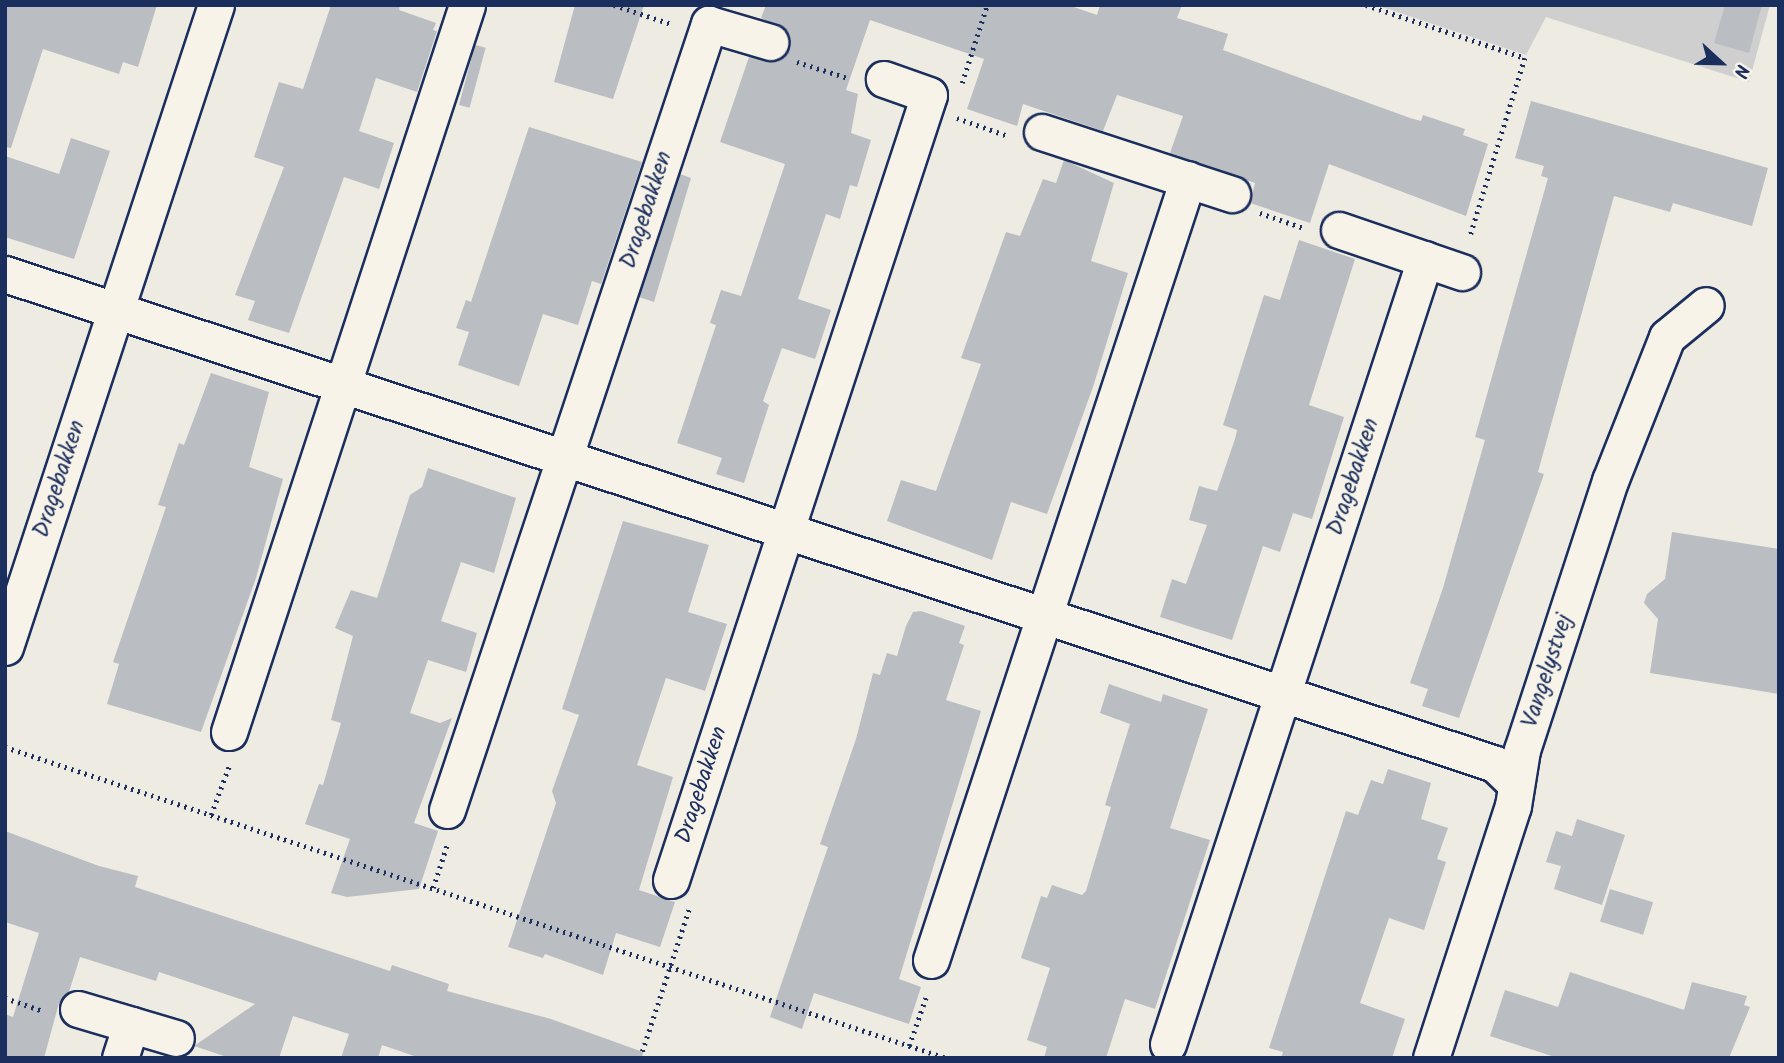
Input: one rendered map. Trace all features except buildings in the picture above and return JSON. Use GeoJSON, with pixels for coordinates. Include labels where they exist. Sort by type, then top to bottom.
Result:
{"type":"FeatureCollection","features":[{"type":"Feature","properties":{"kind":"street","name":"Dragebakken"},"geometry":{"type":"LineString","coordinates":[[5,648],[216,5]]}},
{"type":"Feature","properties":{"kind":"street"},"geometry":{"type":"LineString","coordinates":[[229,732],[467,5]]}},
{"type":"Feature","properties":{"kind":"street"},"geometry":{"type":"LineString","coordinates":[[705,36],[709,24],[770,43]]}},
{"type":"Feature","properties":{"kind":"street","name":"Dragebakken"},"geometry":{"type":"LineString","coordinates":[[447,810],[705,36]]}},
{"type":"Feature","properties":{"kind":"street","name":"Dragebakken"},"geometry":{"type":"LineString","coordinates":[[671,880],[929,95],[884,79]]}},
{"type":"Feature","properties":{"kind":"street"},"geometry":{"type":"LineString","coordinates":[[1042,132],[1232,194]]}},
{"type":"Feature","properties":{"kind":"street"},"geometry":{"type":"LineString","coordinates":[[931,960],[1188,179]]}},
{"type":"Feature","properties":{"kind":"street"},"geometry":{"type":"LineString","coordinates":[[1339,230],[1462,271]]}},
{"type":"Feature","properties":{"kind":"street","name":"Dragebakken"},"geometry":{"type":"LineString","coordinates":[[1168,1044],[1425,259]]}},
{"type":"Feature","properties":{"kind":"street"},"geometry":{"type":"LineString","coordinates":[[5,274],[1495,764],[1516,783]]}},
{"type":"Feature","properties":{"kind":"street","name":"Vangelystvej"},"geometry":{"type":"LineString","coordinates":[[1432,1058],[1513,806],[1522,750],[1624,445],[1667,337],[1706,305]]}},
{"type":"Feature","properties":{"kind":"street"},"geometry":{"type":"LineString","coordinates":[[78,1009],[176,1038]]}},
{"type":"Feature","properties":{"kind":"street"},"geometry":{"type":"LineString","coordinates":[[120,1058],[131,1025]]}},
{"type":"Feature","properties":{"kind":"path"},"geometry":{"type":"LineString","coordinates":[[614,5],[705,36]]}},
{"type":"Feature","properties":{"kind":"path"},"geometry":{"type":"LineString","coordinates":[[1366,5],[1525,58],[1462,271]]}},
{"type":"Feature","properties":{"kind":"path"},"geometry":{"type":"LineString","coordinates":[[770,43],[772,54],[875,86],[884,79]]}},
{"type":"Feature","properties":{"kind":"path"},"geometry":{"type":"LineString","coordinates":[[951,116],[1030,143],[1042,132]]}},
{"type":"Feature","properties":{"kind":"path"},"geometry":{"type":"LineString","coordinates":[[1232,194],[1234,204],[1332,238],[1339,230]]}},
{"type":"Feature","properties":{"kind":"path"},"geometry":{"type":"LineString","coordinates":[[211,815],[238,742],[229,732]]}},
{"type":"Feature","properties":{"kind":"path"},"geometry":{"type":"LineString","coordinates":[[5,747],[946,1058]]}},
{"type":"Feature","properties":{"kind":"path"},"geometry":{"type":"LineString","coordinates":[[909,1046],[934,973],[931,960]]}},
{"type":"Feature","properties":{"kind":"shaded area"},"geometry":{"type":"Polygon","coordinates":[[[1376,5],[1770,5],[1749,82],[1546,17],[1526,55],[1376,5]]]}}]}
